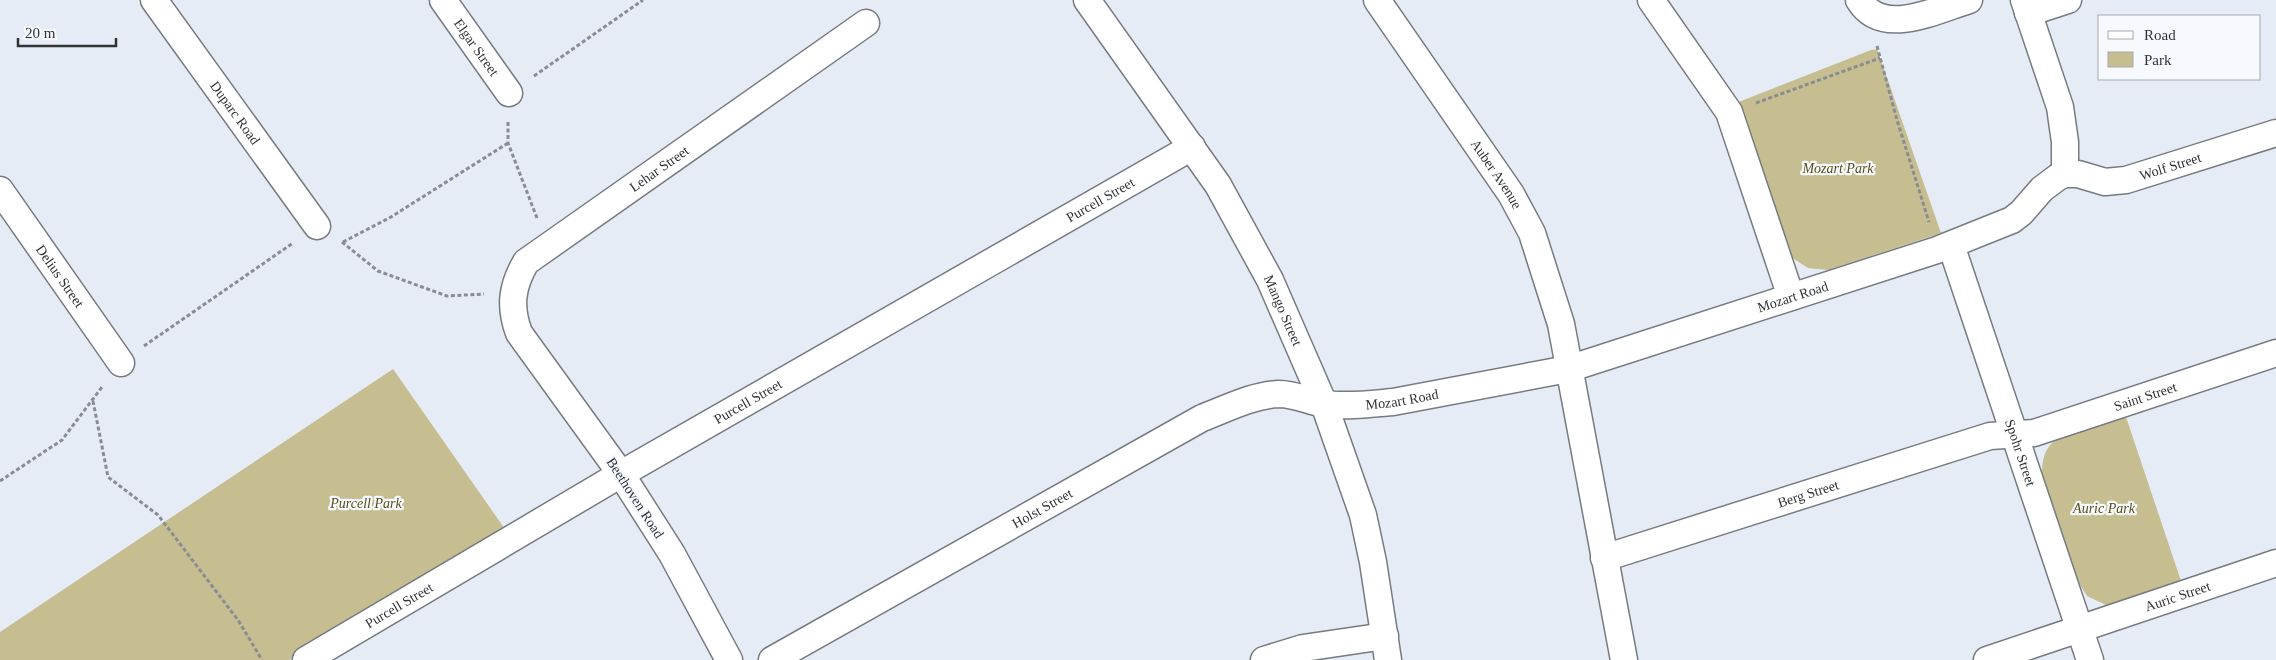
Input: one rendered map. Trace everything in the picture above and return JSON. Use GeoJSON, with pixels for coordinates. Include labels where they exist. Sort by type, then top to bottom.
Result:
{"type":"FeatureCollection","features":[{"type":"Feature","properties":{"kind":"street","name":"Duparc Road"},"geometry":{"type":"LineString","coordinates":[[154,0],[317,226]]}},
{"type":"Feature","properties":{"kind":"street","name":"Elgar Street"},"geometry":{"type":"LineString","coordinates":[[444,0],[509,93]]}},
{"type":"Feature","properties":{"kind":"street","name":"Mango Street"},"geometry":{"type":"LineString","coordinates":[[1087,0],[1218,185],[1270,280],[1324,404],[1363,515],[1387,648]]}},
{"type":"Feature","properties":{"kind":"street","name":"Auber Avenue"},"geometry":{"type":"LineString","coordinates":[[1377,0],[1511,194],[1522,213],[1540,255],[1561,324],[1568,369]]}},
{"type":"Feature","properties":{"kind":"street"},"geometry":{"type":"LineString","coordinates":[[1651,0],[1729,112],[1791,297]]}},
{"type":"Feature","properties":{"kind":"street"},"geometry":{"type":"LineString","coordinates":[[1864,7],[1882,19],[1897,20],[1914,17],[1969,0]]}},
{"type":"Feature","properties":{"kind":"street"},"geometry":{"type":"LineString","coordinates":[[2065,174],[2065,142],[2060,107],[2026,6],[2068,0]]}},
{"type":"Feature","properties":{"kind":"street","name":"Lehar Street"},"geometry":{"type":"LineString","coordinates":[[526,345],[514,320],[513,292],[518,276],[526,262],[866,23]]}},
{"type":"Feature","properties":{"kind":"street","name":"Wolf Street"},"geometry":{"type":"LineString","coordinates":[[2065,174],[2078,174],[2105,182],[2126,180],[2276,133]]}},
{"type":"Feature","properties":{"kind":"street","name":"Purcell Street"},"geometry":{"type":"LineString","coordinates":[[306,660],[621,474],[1192,147]]}},
{"type":"Feature","properties":{"kind":"street","name":"Mozart Road"},"geometry":{"type":"LineString","coordinates":[[1324,404],[1363,405],[1393,402],[1568,369],[1944,247],[2012,220],[2021,214],[2042,190],[2058,177],[2065,174]]}},
{"type":"Feature","properties":{"kind":"street","name":"Delius Street"},"geometry":{"type":"LineString","coordinates":[[0,190],[121,363]]}},
{"type":"Feature","properties":{"kind":"street","name":"Spohr Street"},"geometry":{"type":"LineString","coordinates":[[1944,247],[2013,435],[2090,660]]}},
{"type":"Feature","properties":{"kind":"street","name":"Beethoven Road"},"geometry":{"type":"LineString","coordinates":[[526,345],[621,474],[672,554],[729,660]]}},
{"type":"Feature","properties":{"kind":"street","name":"Saint Street"},"geometry":{"type":"LineString","coordinates":[[2013,435],[2034,433],[2276,353]]}},
{"type":"Feature","properties":{"kind":"street"},"geometry":{"type":"LineString","coordinates":[[1568,369],[1624,660]]}},
{"type":"Feature","properties":{"kind":"street","name":"Holst Street"},"geometry":{"type":"LineString","coordinates":[[772,660],[1202,418],[1256,398],[1277,394],[1297,395],[1324,404]]}},
{"type":"Feature","properties":{"kind":"street","name":"Berg Street"},"geometry":{"type":"LineString","coordinates":[[1604,558],[1990,436],[2013,435]]}},
{"type":"Feature","properties":{"kind":"street","name":"Auric Street"},"geometry":{"type":"LineString","coordinates":[[2080,630],[2276,563]]}},
{"type":"Feature","properties":{"kind":"street"},"geometry":{"type":"LineString","coordinates":[[1988,660],[2080,630]]}},
{"type":"Feature","properties":{"kind":"street"},"geometry":{"type":"LineString","coordinates":[[1264,660],[1303,648],[1387,648]]}},
{"type":"Feature","properties":{"kind":"path"},"geometry":{"type":"LineString","coordinates":[[548,246],[508,143],[509,93],[643,0]]}},
{"type":"Feature","properties":{"kind":"path"},"geometry":{"type":"LineString","coordinates":[[1864,7],[1896,120],[1944,247]]}},
{"type":"Feature","properties":{"kind":"path"},"geometry":{"type":"LineString","coordinates":[[1729,112],[1880,58]]}},
{"type":"Feature","properties":{"kind":"path"},"geometry":{"type":"LineString","coordinates":[[342,242],[391,217],[508,143]]}},
{"type":"Feature","properties":{"kind":"path"},"geometry":{"type":"LineString","coordinates":[[0,481],[62,440],[121,363],[317,226],[342,242],[378,271],[447,296],[513,292]]}},
{"type":"Feature","properties":{"kind":"path"},"geometry":{"type":"LineString","coordinates":[[92,400],[108,477],[158,515],[238,620],[262,660]]}},
{"type":"Feature","properties":{"kind":"green space","name":"Mozart Park"},"geometry":{"type":"Polygon","coordinates":[[[1877,49],[1941,233],[1828,270],[1808,268],[1791,257],[1736,103],[1877,49]]]}},
{"type":"Feature","properties":{"kind":"green space","name":"Purcell Park"},"geometry":{"type":"Polygon","coordinates":[[[393,369],[507,532],[289,660],[0,660],[0,632],[393,369]]]}},
{"type":"Feature","properties":{"kind":"green space","name":"Auric Park"},"geometry":{"type":"Polygon","coordinates":[[[2125,414],[2182,584],[2118,605],[2106,605],[2087,596],[2077,580],[2042,477],[2042,466],[2047,449],[2065,434],[2125,414]]]}}]}
